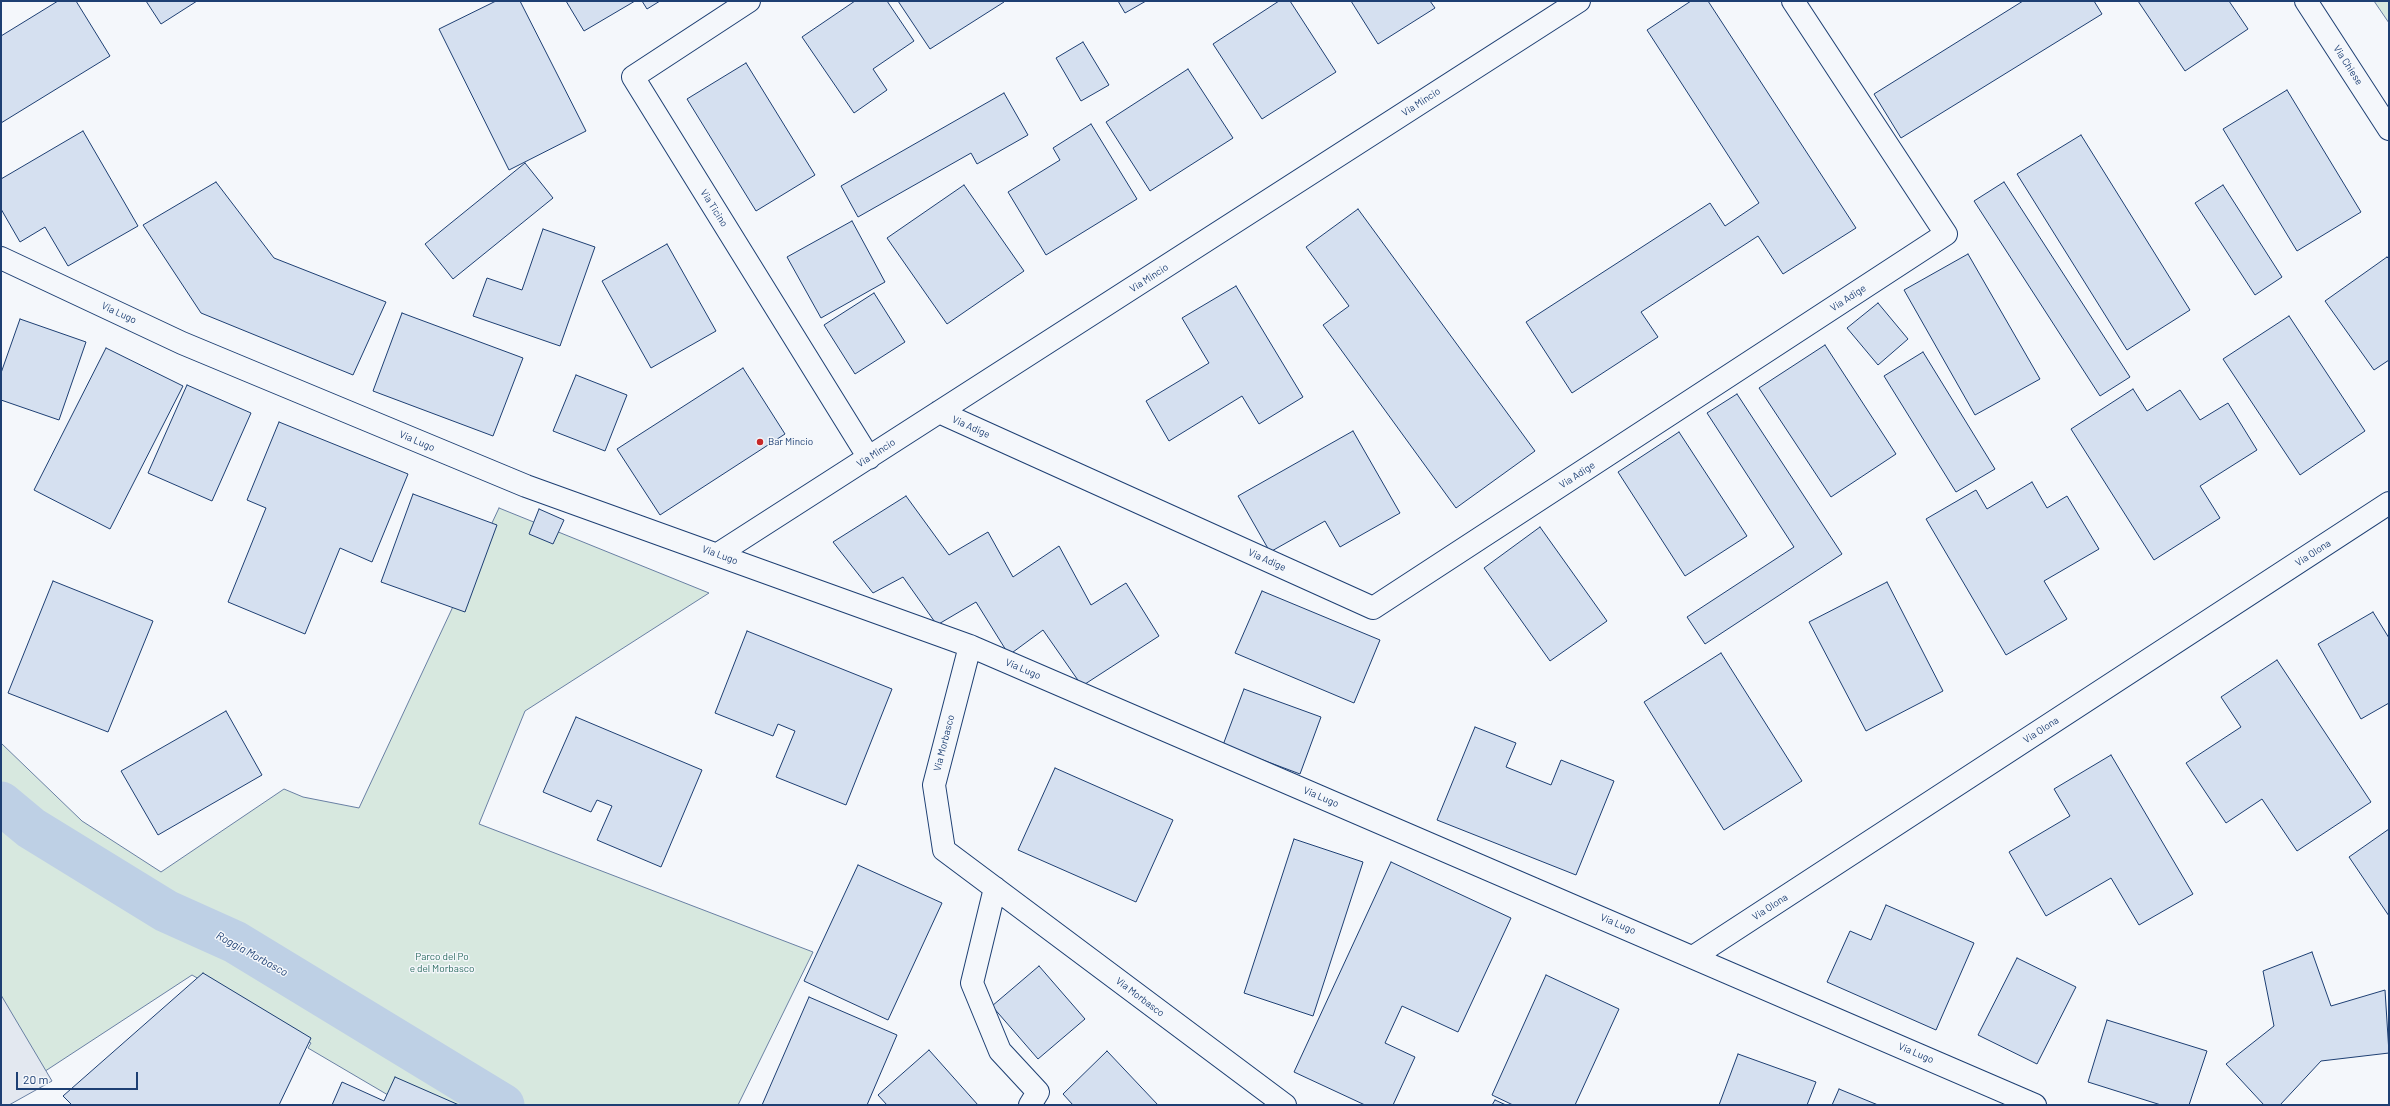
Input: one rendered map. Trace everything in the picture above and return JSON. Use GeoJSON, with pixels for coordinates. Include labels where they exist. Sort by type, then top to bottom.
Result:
{"type":"FeatureCollection","features":[{"type":"Feature","properties":{"kind":"street","name":"Via Ticino"},"geometry":{"type":"LineString","coordinates":[[749,1],[633,77],[869,458]]}},
{"type":"Feature","properties":{"kind":"street","name":"Via Mincio"},"geometry":{"type":"LineString","coordinates":[[718,554],[1579,1]]}},
{"type":"Feature","properties":{"kind":"street","name":"Via Adige"},"geometry":{"type":"LineString","coordinates":[[939,412],[1373,608],[1946,234],[1793,1]]}},
{"type":"Feature","properties":{"kind":"street","name":"Via Chiese"},"geometry":{"type":"LineString","coordinates":[[2306,1],[2389,129]]}},
{"type":"Feature","properties":{"kind":"street","name":"Via Lugo"},"geometry":{"type":"LineString","coordinates":[[1,258],[182,343],[526,486],[970,646],[1693,956],[2035,1105]]}},
{"type":"Feature","properties":{"kind":"street","name":"Via Olona"},"geometry":{"type":"LineString","coordinates":[[1693,956],[2389,503]]}},
{"type":"Feature","properties":{"kind":"street","name":"Via Morbasco"},"geometry":{"type":"LineString","coordinates":[[970,646],[934,785],[944,850],[1285,1105]]}},
{"type":"Feature","properties":{"kind":"street"},"geometry":{"type":"LineString","coordinates":[[995,888],[972,983],[1000,1051],[1038,1092],[1030,1105]]}},
{"type":"Feature","properties":{"kind":"green space"},"geometry":{"type":"Polygon","coordinates":[[[2374,1],[2389,1],[2389,23],[2374,1]]]}},
{"type":"Feature","properties":{"kind":"green space","name":"Parco del Po e del Morbasco"},"geometry":{"type":"Polygon","coordinates":[[[499,508],[709,593],[525,711],[479,824],[813,952],[738,1105],[405,1105],[308,1048],[311,1043],[192,975],[1,1100],[1,743],[82,821],[161,872],[284,789],[303,797],[359,808],[499,508]]]}},
{"type":"Feature","properties":{"kind":"shaded area"},"geometry":{"type":"Polygon","coordinates":[[[1,995],[52,1081],[9,1105],[1,1105],[1,995]]]}},
{"type":"Feature","properties":{"kind":"building"},"geometry":{"type":"Polygon","coordinates":[[[58,1],[76,1],[110,56],[1,123],[1,36],[58,1]]]}},
{"type":"Feature","properties":{"kind":"building"},"geometry":{"type":"Polygon","coordinates":[[[146,1],[197,1],[161,24],[146,1]]]}},
{"type":"Feature","properties":{"kind":"building"},"geometry":{"type":"Polygon","coordinates":[[[496,1],[520,1],[586,131],[509,170],[439,29],[496,1]]]}},
{"type":"Feature","properties":{"kind":"building"},"geometry":{"type":"Polygon","coordinates":[[[566,1],[635,1],[584,31],[566,1]]]}},
{"type":"Feature","properties":{"kind":"building"},"geometry":{"type":"Polygon","coordinates":[[[642,1],[660,1],[647,9],[642,1]]]}},
{"type":"Feature","properties":{"kind":"building"},"geometry":{"type":"Polygon","coordinates":[[[855,1],[887,1],[914,41],[873,69],[887,90],[854,113],[802,37],[855,1]]]}},
{"type":"Feature","properties":{"kind":"building"},"geometry":{"type":"Polygon","coordinates":[[[898,1],[1003,1],[1004,2],[930,49],[898,1]]]}},
{"type":"Feature","properties":{"kind":"building"},"geometry":{"type":"Polygon","coordinates":[[[1118,1],[1146,1],[1125,13],[1118,1]]]}},
{"type":"Feature","properties":{"kind":"building"},"geometry":{"type":"Polygon","coordinates":[[[1279,1],[1290,1],[1336,72],[1262,119],[1213,44],[1279,1]]]}},
{"type":"Feature","properties":{"kind":"building"},"geometry":{"type":"Polygon","coordinates":[[[1351,1],[1430,1],[1435,8],[1378,44],[1351,1]]]}},
{"type":"Feature","properties":{"kind":"building"},"geometry":{"type":"Polygon","coordinates":[[[1691,1],[1708,1],[1856,228],[1783,274],[1758,236],[1641,312],[1658,337],[1572,393],[1526,322],[1710,203],[1725,226],[1759,203],[1647,30],[1691,1]]]}},
{"type":"Feature","properties":{"kind":"building"},"geometry":{"type":"Polygon","coordinates":[[[2023,1],[2094,1],[2102,14],[1901,138],[1874,94],[2023,1]]]}},
{"type":"Feature","properties":{"kind":"building"},"geometry":{"type":"Polygon","coordinates":[[[2138,1],[2229,1],[2248,29],[2185,71],[2138,1]]]}},
{"type":"Feature","properties":{"kind":"building"},"geometry":{"type":"Polygon","coordinates":[[[1083,42],[1109,85],[1081,101],[1056,58],[1083,42]]]}},
{"type":"Feature","properties":{"kind":"building"},"geometry":{"type":"Polygon","coordinates":[[[746,63],[815,175],[756,211],[687,99],[746,63]]]}},
{"type":"Feature","properties":{"kind":"building"},"geometry":{"type":"Polygon","coordinates":[[[1188,69],[1233,138],[1150,191],[1106,122],[1188,69]]]}},
{"type":"Feature","properties":{"kind":"building"},"geometry":{"type":"Polygon","coordinates":[[[2287,90],[2361,212],[2297,251],[2223,129],[2287,90]]]}},
{"type":"Feature","properties":{"kind":"building"},"geometry":{"type":"Polygon","coordinates":[[[1004,93],[1028,135],[977,164],[971,153],[858,217],[841,186],[1004,93]]]}},
{"type":"Feature","properties":{"kind":"building"},"geometry":{"type":"Polygon","coordinates":[[[1091,124],[1137,199],[1046,255],[1008,192],[1060,160],[1053,148],[1091,124]]]}},
{"type":"Feature","properties":{"kind":"building"},"geometry":{"type":"Polygon","coordinates":[[[83,131],[138,226],[68,266],[45,227],[20,242],[1,209],[1,179],[83,131]]]}},
{"type":"Feature","properties":{"kind":"building"},"geometry":{"type":"Polygon","coordinates":[[[2081,135],[2190,310],[2127,350],[2017,174],[2081,135]]]}},
{"type":"Feature","properties":{"kind":"building"},"geometry":{"type":"Polygon","coordinates":[[[525,163],[553,198],[453,279],[425,244],[525,163]]]}},
{"type":"Feature","properties":{"kind":"building"},"geometry":{"type":"Polygon","coordinates":[[[216,182],[274,258],[386,302],[353,375],[201,313],[143,225],[216,182]]]}},
{"type":"Feature","properties":{"kind":"building"},"geometry":{"type":"Polygon","coordinates":[[[2004,182],[2130,377],[2100,396],[1974,201],[2004,182]]]}},
{"type":"Feature","properties":{"kind":"building"},"geometry":{"type":"Polygon","coordinates":[[[964,185],[1024,271],[947,324],[887,238],[964,185]]]}},
{"type":"Feature","properties":{"kind":"building"},"geometry":{"type":"Polygon","coordinates":[[[2223,185],[2282,277],[2255,295],[2195,203],[2223,185]]]}},
{"type":"Feature","properties":{"kind":"building"},"geometry":{"type":"Polygon","coordinates":[[[1358,209],[1535,451],[1456,508],[1323,325],[1349,306],[1306,247],[1358,209]]]}},
{"type":"Feature","properties":{"kind":"building"},"geometry":{"type":"Polygon","coordinates":[[[852,221],[885,282],[821,318],[787,257],[852,221]]]}},
{"type":"Feature","properties":{"kind":"building"},"geometry":{"type":"Polygon","coordinates":[[[543,229],[595,247],[560,346],[473,316],[487,278],[522,290],[543,229]]]}},
{"type":"Feature","properties":{"kind":"building"},"geometry":{"type":"Polygon","coordinates":[[[667,244],[716,331],[651,368],[602,281],[667,244]]]}},
{"type":"Feature","properties":{"kind":"building"},"geometry":{"type":"Polygon","coordinates":[[[1968,254],[2040,379],[1975,415],[1904,290],[1968,254]]]}},
{"type":"Feature","properties":{"kind":"building"},"geometry":{"type":"Polygon","coordinates":[[[2387,257],[2389,259],[2389,360],[2374,370],[2325,301],[2387,257]]]}},
{"type":"Feature","properties":{"kind":"building"},"geometry":{"type":"Polygon","coordinates":[[[1236,286],[1303,397],[1259,424],[1242,396],[1169,441],[1146,401],[1209,363],[1182,318],[1236,286]]]}},
{"type":"Feature","properties":{"kind":"building"},"geometry":{"type":"Polygon","coordinates":[[[874,293],[905,342],[855,374],[824,325],[874,293]]]}},
{"type":"Feature","properties":{"kind":"building"},"geometry":{"type":"Polygon","coordinates":[[[1878,303],[1908,339],[1878,365],[1847,328],[1878,303]]]}},
{"type":"Feature","properties":{"kind":"building"},"geometry":{"type":"Polygon","coordinates":[[[402,313],[523,358],[493,436],[373,391],[402,313]]]}},
{"type":"Feature","properties":{"kind":"building"},"geometry":{"type":"Polygon","coordinates":[[[2289,316],[2365,431],[2300,475],[2223,359],[2289,316]]]}},
{"type":"Feature","properties":{"kind":"building"},"geometry":{"type":"Polygon","coordinates":[[[20,319],[86,342],[59,420],[1,400],[1,373],[20,319]]]}},
{"type":"Feature","properties":{"kind":"building"},"geometry":{"type":"Polygon","coordinates":[[[1825,345],[1896,454],[1831,497],[1759,388],[1825,345]]]}},
{"type":"Feature","properties":{"kind":"building"},"geometry":{"type":"Polygon","coordinates":[[[106,348],[183,386],[110,529],[34,490],[106,348]]]}},
{"type":"Feature","properties":{"kind":"building"},"geometry":{"type":"Polygon","coordinates":[[[1923,352],[1995,469],[1956,492],[1884,376],[1923,352]]]}},
{"type":"Feature","properties":{"kind":"building"},"geometry":{"type":"Polygon","coordinates":[[[743,368],[785,434],[660,515],[617,449],[743,368]]]}},
{"type":"Feature","properties":{"kind":"building"},"geometry":{"type":"Polygon","coordinates":[[[576,375],[627,395],[605,451],[553,431],[576,375]]]}},
{"type":"Feature","properties":{"kind":"building"},"geometry":{"type":"Polygon","coordinates":[[[187,385],[251,413],[212,501],[148,473],[187,385]]]}},
{"type":"Feature","properties":{"kind":"building"},"geometry":{"type":"Polygon","coordinates":[[[2133,389],[2147,411],[2180,390],[2200,420],[2228,403],[2257,450],[2200,486],[2220,518],[2154,560],[2071,429],[2133,389]]]}},
{"type":"Feature","properties":{"kind":"building"},"geometry":{"type":"Polygon","coordinates":[[[1737,394],[1842,554],[1705,644],[1687,617],[1794,547],[1707,413],[1737,394]]]}},
{"type":"Feature","properties":{"kind":"building"},"geometry":{"type":"Polygon","coordinates":[[[279,422],[408,474],[372,562],[340,548],[305,634],[228,602],[266,508],[247,500],[279,422]]]}},
{"type":"Feature","properties":{"kind":"building"},"geometry":{"type":"Polygon","coordinates":[[[1353,431],[1400,513],[1340,547],[1325,521],[1270,552],[1238,496],[1353,431]]]}},
{"type":"Feature","properties":{"kind":"building"},"geometry":{"type":"Polygon","coordinates":[[[1679,432],[1747,536],[1685,576],[1618,472],[1679,432]]]}},
{"type":"Feature","properties":{"kind":"building"},"geometry":{"type":"Polygon","coordinates":[[[2032,482],[2047,508],[2067,496],[2099,549],[2044,581],[2067,619],[2006,655],[1926,519],[1976,490],[1987,509],[2032,482]]]}},
{"type":"Feature","properties":{"kind":"building"},"geometry":{"type":"Polygon","coordinates":[[[413,494],[497,525],[465,612],[381,582],[413,494]]]}},
{"type":"Feature","properties":{"kind":"building"},"geometry":{"type":"Polygon","coordinates":[[[906,496],[949,555],[988,532],[1013,577],[1059,546],[1091,605],[1126,583],[1159,636],[1082,686],[1043,630],[1009,655],[976,602],[937,625],[903,577],[873,593],[833,542],[906,496]]]}},
{"type":"Feature","properties":{"kind":"building"},"geometry":{"type":"Polygon","coordinates":[[[539,509],[564,520],[553,544],[529,534],[539,509]]]}},
{"type":"Feature","properties":{"kind":"building"},"geometry":{"type":"Polygon","coordinates":[[[1540,527],[1607,621],[1550,661],[1484,568],[1540,527]]]}},
{"type":"Feature","properties":{"kind":"building"},"geometry":{"type":"Polygon","coordinates":[[[53,581],[153,621],[108,732],[8,693],[53,581]]]}},
{"type":"Feature","properties":{"kind":"building"},"geometry":{"type":"Polygon","coordinates":[[[1887,582],[1943,691],[1866,731],[1809,622],[1887,582]]]}},
{"type":"Feature","properties":{"kind":"building"},"geometry":{"type":"Polygon","coordinates":[[[1262,591],[1380,640],[1354,703],[1235,653],[1262,591]]]}},
{"type":"Feature","properties":{"kind":"building"},"geometry":{"type":"Polygon","coordinates":[[[2373,612],[2389,638],[2389,703],[2361,719],[2318,644],[2373,612]]]}},
{"type":"Feature","properties":{"kind":"building"},"geometry":{"type":"Polygon","coordinates":[[[747,631],[892,689],[846,805],[776,777],[795,731],[778,724],[773,736],[715,713],[747,631]]]}},
{"type":"Feature","properties":{"kind":"building"},"geometry":{"type":"Polygon","coordinates":[[[1721,653],[1802,781],[1724,830],[1644,702],[1721,653]]]}},
{"type":"Feature","properties":{"kind":"building"},"geometry":{"type":"Polygon","coordinates":[[[2277,660],[2371,802],[2297,851],[2262,799],[2226,823],[2186,763],[2241,727],[2221,697],[2277,660]]]}},
{"type":"Feature","properties":{"kind":"building"},"geometry":{"type":"Polygon","coordinates":[[[1244,689],[1321,717],[1300,774],[1223,745],[1244,689]]]}},
{"type":"Feature","properties":{"kind":"building"},"geometry":{"type":"Polygon","coordinates":[[[226,711],[262,775],[158,835],[121,771],[226,711]]]}},
{"type":"Feature","properties":{"kind":"building"},"geometry":{"type":"Polygon","coordinates":[[[576,717],[702,770],[661,867],[597,840],[612,806],[597,800],[591,812],[543,792],[576,717]]]}},
{"type":"Feature","properties":{"kind":"building"},"geometry":{"type":"Polygon","coordinates":[[[1475,727],[1516,743],[1506,767],[1551,785],[1561,760],[1614,781],[1576,875],[1437,820],[1475,727]]]}},
{"type":"Feature","properties":{"kind":"building"},"geometry":{"type":"Polygon","coordinates":[[[2111,755],[2193,894],[2139,925],[2111,878],[2046,916],[2009,852],[2070,816],[2054,789],[2111,755]]]}},
{"type":"Feature","properties":{"kind":"building"},"geometry":{"type":"Polygon","coordinates":[[[1055,768],[1173,820],[1136,902],[1018,850],[1055,768]]]}},
{"type":"Feature","properties":{"kind":"building"},"geometry":{"type":"Polygon","coordinates":[[[2389,829],[2389,916],[2349,857],[2389,829]]]}},
{"type":"Feature","properties":{"kind":"building"},"geometry":{"type":"Polygon","coordinates":[[[1294,839],[1363,862],[1313,1016],[1244,993],[1294,839]]]}},
{"type":"Feature","properties":{"kind":"building"},"geometry":{"type":"Polygon","coordinates":[[[1391,862],[1511,918],[1458,1032],[1402,1006],[1385,1043],[1415,1057],[1393,1105],[1365,1105],[1294,1072],[1391,862]]]}},
{"type":"Feature","properties":{"kind":"building"},"geometry":{"type":"Polygon","coordinates":[[[858,865],[942,903],[888,1020],[804,981],[858,865]]]}},
{"type":"Feature","properties":{"kind":"building"},"geometry":{"type":"Polygon","coordinates":[[[1886,905],[1974,943],[1936,1030],[1827,982],[1850,931],[1871,940],[1886,905]]]}},
{"type":"Feature","properties":{"kind":"building"},"geometry":{"type":"Polygon","coordinates":[[[2312,952],[2331,1006],[2385,990],[2389,1053],[2321,1061],[2280,1105],[2264,1105],[2226,1064],[2274,1026],[2263,971],[2312,952]]]}},
{"type":"Feature","properties":{"kind":"building"},"geometry":{"type":"Polygon","coordinates":[[[2017,958],[2076,987],[2037,1064],[1978,1035],[2017,958]]]}},
{"type":"Feature","properties":{"kind":"building"},"geometry":{"type":"Polygon","coordinates":[[[1039,966],[1085,1019],[1038,1059],[992,1006],[1039,966]]]}},
{"type":"Feature","properties":{"kind":"building"},"geometry":{"type":"Polygon","coordinates":[[[203,973],[311,1038],[279,1105],[72,1105],[63,1096],[203,973]]]}},
{"type":"Feature","properties":{"kind":"building"},"geometry":{"type":"Polygon","coordinates":[[[1546,975],[1619,1009],[1575,1105],[1513,1105],[1492,1095],[1546,975]]]}},
{"type":"Feature","properties":{"kind":"building"},"geometry":{"type":"Polygon","coordinates":[[[809,997],[897,1035],[867,1105],[762,1105],[809,997]]]}},
{"type":"Feature","properties":{"kind":"building"},"geometry":{"type":"Polygon","coordinates":[[[2107,1020],[2207,1051],[2189,1105],[2161,1105],[2088,1082],[2107,1020]]]}},
{"type":"Feature","properties":{"kind":"building"},"geometry":{"type":"Polygon","coordinates":[[[929,1050],[978,1105],[887,1105],[878,1095],[929,1050]]]}},
{"type":"Feature","properties":{"kind":"building"},"geometry":{"type":"Polygon","coordinates":[[[1107,1051],[1158,1105],[1073,1105],[1063,1094],[1107,1051]]]}},
{"type":"Feature","properties":{"kind":"building"},"geometry":{"type":"Polygon","coordinates":[[[1738,1054],[1816,1082],[1807,1105],[1719,1105],[1738,1054]]]}},
{"type":"Feature","properties":{"kind":"building"},"geometry":{"type":"Polygon","coordinates":[[[395,1077],[459,1105],[332,1105],[342,1082],[384,1101],[395,1077]]]}},
{"type":"Feature","properties":{"kind":"building"},"geometry":{"type":"Polygon","coordinates":[[[1839,1089],[1878,1105],[1832,1105],[1839,1089]]]}},
{"type":"Feature","properties":{"kind":"building"},"geometry":{"type":"Polygon","coordinates":[[[1495,1100],[1506,1105],[1492,1105],[1495,1100]]]}},
{"type":"Feature","properties":{"kind":"waterway","name":"Roggia Morbasco"},"geometry":{"type":"LineString","coordinates":[[1,803],[31,828],[166,911],[235,942],[503,1105]]}},
{"type":"Feature","properties":{"kind":"place","name":"Bar Mincio"},"geometry":{"type":"Point","coordinates":[760,442]}}]}
